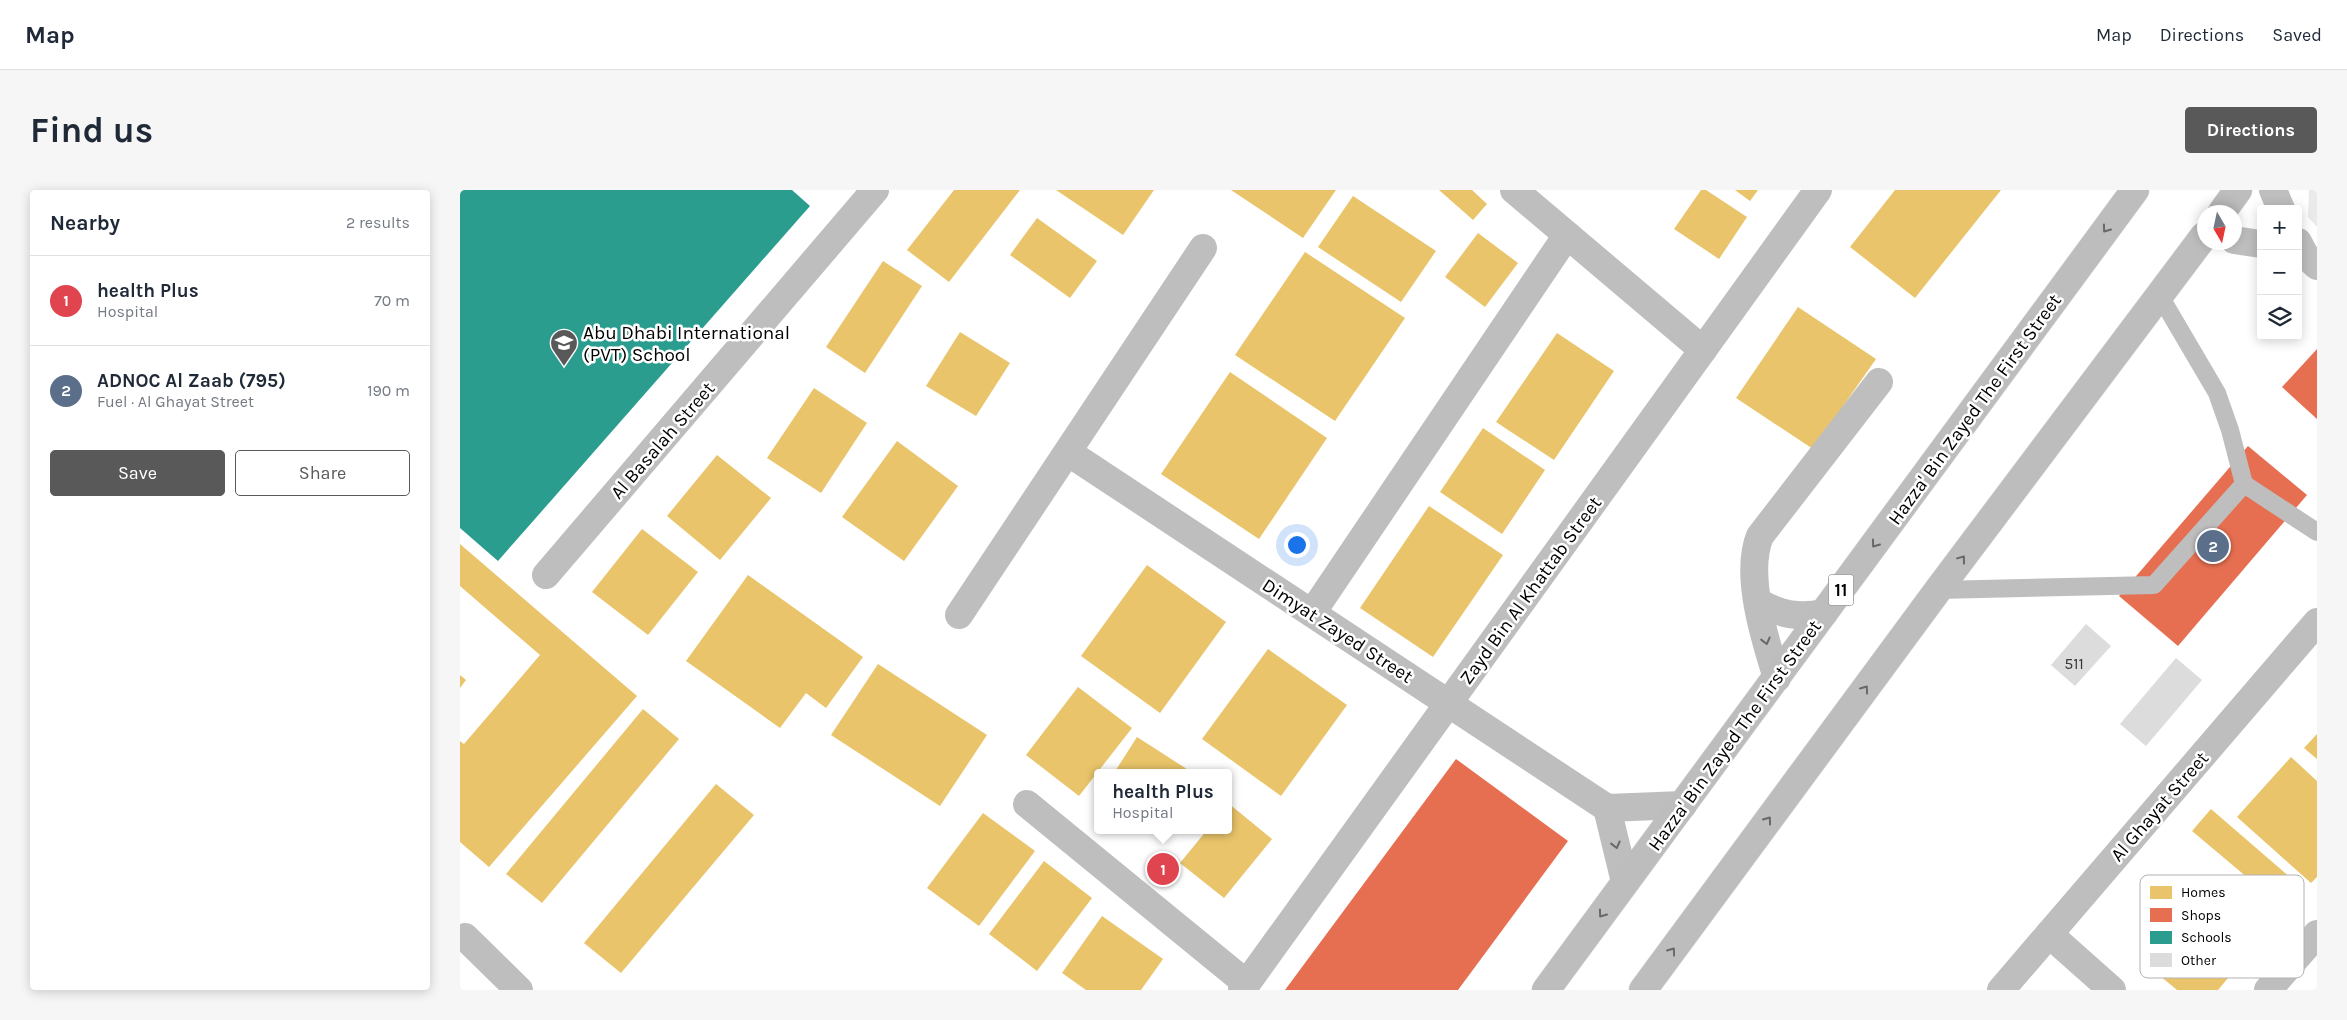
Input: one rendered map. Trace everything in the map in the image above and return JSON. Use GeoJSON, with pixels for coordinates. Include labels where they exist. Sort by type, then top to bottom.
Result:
{"type":"FeatureCollection","features":[{"type":"Feature","properties":{"kind":"main road","name":"Hazza' Bin Zayed The First Street"},"geometry":{"type":"LineString","coordinates":[[1546,990],[2135,190]]}},
{"type":"Feature","properties":{"kind":"main road"},"geometry":{"type":"LineString","coordinates":[[2227,205],[2238,190]]}},
{"type":"Feature","properties":{"kind":"main road"},"geometry":{"type":"LineString","coordinates":[[1643,990],[1938,590],[2197,246]]}},
{"type":"Feature","properties":{"kind":"street"},"geometry":{"type":"LineString","coordinates":[[1514,190],[1703,350]]}},
{"type":"Feature","properties":{"kind":"street","name":"Zayd Bin Al Khattab Street"},"geometry":{"type":"LineString","coordinates":[[1244,987],[1818,190]]}},
{"type":"Feature","properties":{"kind":"street"},"geometry":{"type":"LineString","coordinates":[[2273,190],[2279,205]]}},
{"type":"Feature","properties":{"kind":"street","name":"Al Basalah Street"},"geometry":{"type":"LineString","coordinates":[[546,575],[864,194]]}},
{"type":"Feature","properties":{"kind":"street"},"geometry":{"type":"LineString","coordinates":[[1312,613],[1567,235]]}},
{"type":"Feature","properties":{"kind":"street"},"geometry":{"type":"LineString","coordinates":[[2242,241],[2257,243]]}},
{"type":"Feature","properties":{"kind":"street"},"geometry":{"type":"LineString","coordinates":[[959,615],[1069,453],[1203,248]]}},
{"type":"Feature","properties":{"kind":"street"},"geometry":{"type":"LineString","coordinates":[[1777,678],[1762,628],[1753,564],[1754,553],[1760,536],[1879,382]]}},
{"type":"Feature","properties":{"kind":"street","name":"Dimyat Zayed Street"},"geometry":{"type":"LineString","coordinates":[[1069,453],[1607,808]]}},
{"type":"Feature","properties":{"kind":"street"},"geometry":{"type":"LineString","coordinates":[[1758,602],[1773,610],[1790,615],[1807,616],[1824,613]]}},
{"type":"Feature","properties":{"kind":"street","name":"Al Ghayat Street"},"geometry":{"type":"LineString","coordinates":[[2001,990],[2317,622]]}},
{"type":"Feature","properties":{"kind":"street"},"geometry":{"type":"LineString","coordinates":[[1027,804],[1244,987]]}},
{"type":"Feature","properties":{"kind":"street"},"geometry":{"type":"LineString","coordinates":[[1626,882],[1607,808],[1683,805]]}},
{"type":"Feature","properties":{"kind":"street"},"geometry":{"type":"LineString","coordinates":[[2049,934],[2112,990]]}},
{"type":"Feature","properties":{"kind":"street"},"geometry":{"type":"LineString","coordinates":[[2304,949],[2317,934]]}},
{"type":"Feature","properties":{"kind":"street"},"geometry":{"type":"LineString","coordinates":[[465,936],[519,990]]}},
{"type":"Feature","properties":{"kind":"street"},"geometry":{"type":"LineString","coordinates":[[2268,990],[2278,978]]}},
{"type":"Feature","properties":{"kind":"lane"},"geometry":{"type":"LineString","coordinates":[[2160,296],[2217,393],[2230,430],[2244,484],[2317,532]]}},
{"type":"Feature","properties":{"kind":"lane"},"geometry":{"type":"LineString","coordinates":[[1938,590],[2154,585],[2244,484]]}},
{"type":"Feature","properties":{"kind":"shaded area"},"geometry":{"type":"Polygon","coordinates":[[[2309,190],[2317,190],[2317,227],[2308,217],[2309,190]]]}},
{"type":"Feature","properties":{"kind":"building: Homes"},"geometry":{"type":"Polygon","coordinates":[[[954,190],[1020,190],[949,282],[907,250],[954,190]]]}},
{"type":"Feature","properties":{"kind":"building: Homes"},"geometry":{"type":"Polygon","coordinates":[[[1056,190],[1154,190],[1123,235],[1056,190]]]}},
{"type":"Feature","properties":{"kind":"building: Homes"},"geometry":{"type":"Polygon","coordinates":[[[1231,190],[1336,190],[1303,238],[1231,190]]]}},
{"type":"Feature","properties":{"kind":"building: Homes"},"geometry":{"type":"Polygon","coordinates":[[[1439,190],[1472,190],[1487,204],[1473,220],[1439,190]]]}},
{"type":"Feature","properties":{"kind":"building: Homes"},"geometry":{"type":"Polygon","coordinates":[[[1701,190],[1706,190],[1747,217],[1719,259],[1674,229],[1701,190]]]}},
{"type":"Feature","properties":{"kind":"building: Homes"},"geometry":{"type":"Polygon","coordinates":[[[1735,190],[1758,190],[1750,201],[1735,190]]]}},
{"type":"Feature","properties":{"kind":"building: Homes"},"geometry":{"type":"Polygon","coordinates":[[[1895,190],[2001,190],[1915,298],[1850,247],[1895,190]]]}},
{"type":"Feature","properties":{"kind":"building: Homes"},"geometry":{"type":"Polygon","coordinates":[[[1353,196],[1436,251],[1401,302],[1318,247],[1353,196]]]}},
{"type":"Feature","properties":{"kind":"building: Homes"},"geometry":{"type":"Polygon","coordinates":[[[1037,218],[1097,261],[1070,298],[1010,255],[1037,218]]]}},
{"type":"Feature","properties":{"kind":"building: Homes"},"geometry":{"type":"Polygon","coordinates":[[[1478,233],[1518,263],[1485,307],[1445,277],[1478,233]]]}},
{"type":"Feature","properties":{"kind":"building: Homes"},"geometry":{"type":"Polygon","coordinates":[[[1305,252],[1405,318],[1335,421],[1235,355],[1305,252]]]}},
{"type":"Feature","properties":{"kind":"building: Homes"},"geometry":{"type":"Polygon","coordinates":[[[883,261],[922,286],[865,373],[826,347],[883,261]]]}},
{"type":"Feature","properties":{"kind":"building: Homes"},"geometry":{"type":"Polygon","coordinates":[[[1798,307],[1876,359],[1813,449],[1736,398],[1798,307]]]}},
{"type":"Feature","properties":{"kind":"building: Homes"},"geometry":{"type":"Polygon","coordinates":[[[960,332],[1010,363],[976,416],[926,386],[960,332]]]}},
{"type":"Feature","properties":{"kind":"building: Homes"},"geometry":{"type":"Polygon","coordinates":[[[1557,333],[1614,371],[1554,460],[1496,422],[1557,333]]]}},
{"type":"Feature","properties":{"kind":"building: Homes"},"geometry":{"type":"Polygon","coordinates":[[[1230,372],[1327,438],[1259,539],[1161,474],[1230,372]]]}},
{"type":"Feature","properties":{"kind":"building: Homes"},"geometry":{"type":"Polygon","coordinates":[[[814,388],[867,423],[821,493],[767,458],[814,388]]]}},
{"type":"Feature","properties":{"kind":"building: Homes"},"geometry":{"type":"Polygon","coordinates":[[[1483,428],[1545,470],[1502,534],[1440,492],[1483,428]]]}},
{"type":"Feature","properties":{"kind":"building: Homes"},"geometry":{"type":"Polygon","coordinates":[[[897,441],[958,486],[904,561],[842,517],[897,441]]]}},
{"type":"Feature","properties":{"kind":"building: Homes"},"geometry":{"type":"Polygon","coordinates":[[[717,455],[771,498],[720,560],[667,516],[717,455]]]}},
{"type":"Feature","properties":{"kind":"building: Homes"},"geometry":{"type":"Polygon","coordinates":[[[1429,506],[1503,555],[1433,657],[1360,608],[1429,506]]]}},
{"type":"Feature","properties":{"kind":"building: Homes"},"geometry":{"type":"Polygon","coordinates":[[[642,529],[698,572],[648,635],[592,592],[642,529]]]}},
{"type":"Feature","properties":{"kind":"building: Homes"},"geometry":{"type":"Polygon","coordinates":[[[460,544],[637,696],[489,867],[460,842],[460,741],[464,744],[540,655],[460,586],[460,544]]]}},
{"type":"Feature","properties":{"kind":"building: Homes"},"geometry":{"type":"Polygon","coordinates":[[[1147,565],[1226,622],[1160,713],[1081,656],[1147,565]]]}},
{"type":"Feature","properties":{"kind":"building: Homes"},"geometry":{"type":"Polygon","coordinates":[[[748,575],[863,657],[826,708],[806,693],[780,728],[686,661],[748,575]]]}},
{"type":"Feature","properties":{"kind":"building: Homes"},"geometry":{"type":"Polygon","coordinates":[[[1268,649],[1347,705],[1281,796],[1202,739],[1268,649]]]}},
{"type":"Feature","properties":{"kind":"building: Homes"},"geometry":{"type":"Polygon","coordinates":[[[878,664],[987,735],[940,806],[831,735],[878,664]]]}},
{"type":"Feature","properties":{"kind":"building: Homes"},"geometry":{"type":"Polygon","coordinates":[[[460,675],[466,680],[460,688],[460,675]]]}},
{"type":"Feature","properties":{"kind":"building: Homes"},"geometry":{"type":"Polygon","coordinates":[[[1078,687],[1132,728],[1100,769],[1094,769],[1094,777],[1079,796],[1026,755],[1078,687]]]}},
{"type":"Feature","properties":{"kind":"building: Homes"},"geometry":{"type":"Polygon","coordinates":[[[643,709],[679,739],[542,903],[506,874],[643,709]]]}},
{"type":"Feature","properties":{"kind":"building: Homes"},"geometry":{"type":"Polygon","coordinates":[[[2317,734],[2317,759],[2304,748],[2317,734]]]}},
{"type":"Feature","properties":{"kind":"building: Homes"},"geometry":{"type":"Polygon","coordinates":[[[1137,737],[1187,769],[1117,769],[1137,737]]]}},
{"type":"Feature","properties":{"kind":"building: Homes"},"geometry":{"type":"Polygon","coordinates":[[[2291,757],[2317,781],[2317,877],[2311,883],[2237,817],[2291,757]]]}},
{"type":"Feature","properties":{"kind":"building: Homes"},"geometry":{"type":"Polygon","coordinates":[[[716,784],[754,815],[621,973],[584,943],[716,784]]]}},
{"type":"Feature","properties":{"kind":"building: Homes"},"geometry":{"type":"Polygon","coordinates":[[[1232,806],[1272,839],[1224,898],[1180,863],[1204,834],[1232,834],[1232,806]]]}},
{"type":"Feature","properties":{"kind":"building: Homes"},"geometry":{"type":"Polygon","coordinates":[[[2211,809],[2288,875],[2244,875],[2192,831],[2211,809]]]}},
{"type":"Feature","properties":{"kind":"building: Homes"},"geometry":{"type":"Polygon","coordinates":[[[983,813],[1035,851],[979,926],[927,888],[983,813]]]}},
{"type":"Feature","properties":{"kind":"building: Homes"},"geometry":{"type":"Polygon","coordinates":[[[1044,861],[1092,898],[1037,971],[989,934],[1044,861]]]}},
{"type":"Feature","properties":{"kind":"building: Homes"},"geometry":{"type":"Polygon","coordinates":[[[1102,916],[1163,959],[1141,990],[1086,990],[1062,973],[1102,916]]]}},
{"type":"Feature","properties":{"kind":"building: Homes"},"geometry":{"type":"Polygon","coordinates":[[[2163,978],[2228,978],[2218,990],[2177,990],[2163,978]]]}},
{"type":"Feature","properties":{"kind":"building: Shops"},"geometry":{"type":"Polygon","coordinates":[[[2317,349],[2317,419],[2282,387],[2317,349]]]}},
{"type":"Feature","properties":{"kind":"building: Shops"},"geometry":{"type":"Polygon","coordinates":[[[2248,446],[2307,495],[2178,646],[2119,596],[2248,446]]]}},
{"type":"Feature","properties":{"kind":"building: Shops"},"geometry":{"type":"Polygon","coordinates":[[[1456,759],[1568,841],[1458,990],[1285,990],[1456,759]]]}},
{"type":"Feature","properties":{"kind":"building: Schools","name":"Abu Dhabi International (PVT) School"},"geometry":{"type":"Polygon","coordinates":[[[460,190],[792,190],[810,206],[498,561],[460,528],[460,190]]]}},
{"type":"Feature","properties":{"kind":"building: Other"},"geometry":{"type":"Polygon","coordinates":[[[2086,624],[2111,646],[2075,686],[2051,665],[2086,624]]]}},
{"type":"Feature","properties":{"kind":"building: Other"},"geometry":{"type":"Polygon","coordinates":[[[2176,658],[2202,680],[2146,746],[2120,724],[2176,658]]]}},
{"type":"Feature","properties":{"kind":"place","name":"Abu Dhabi International (PVT) School"},"geometry":{"type":"Point","coordinates":[564,367]}},
{"type":"Feature","properties":{"kind":"place","name":"ADNOC Al Zaab (795)"},"geometry":{"type":"Point","coordinates":[2213,546]}},
{"type":"Feature","properties":{"kind":"place","name":"health Plus"},"geometry":{"type":"Point","coordinates":[1163,869]}}]}
